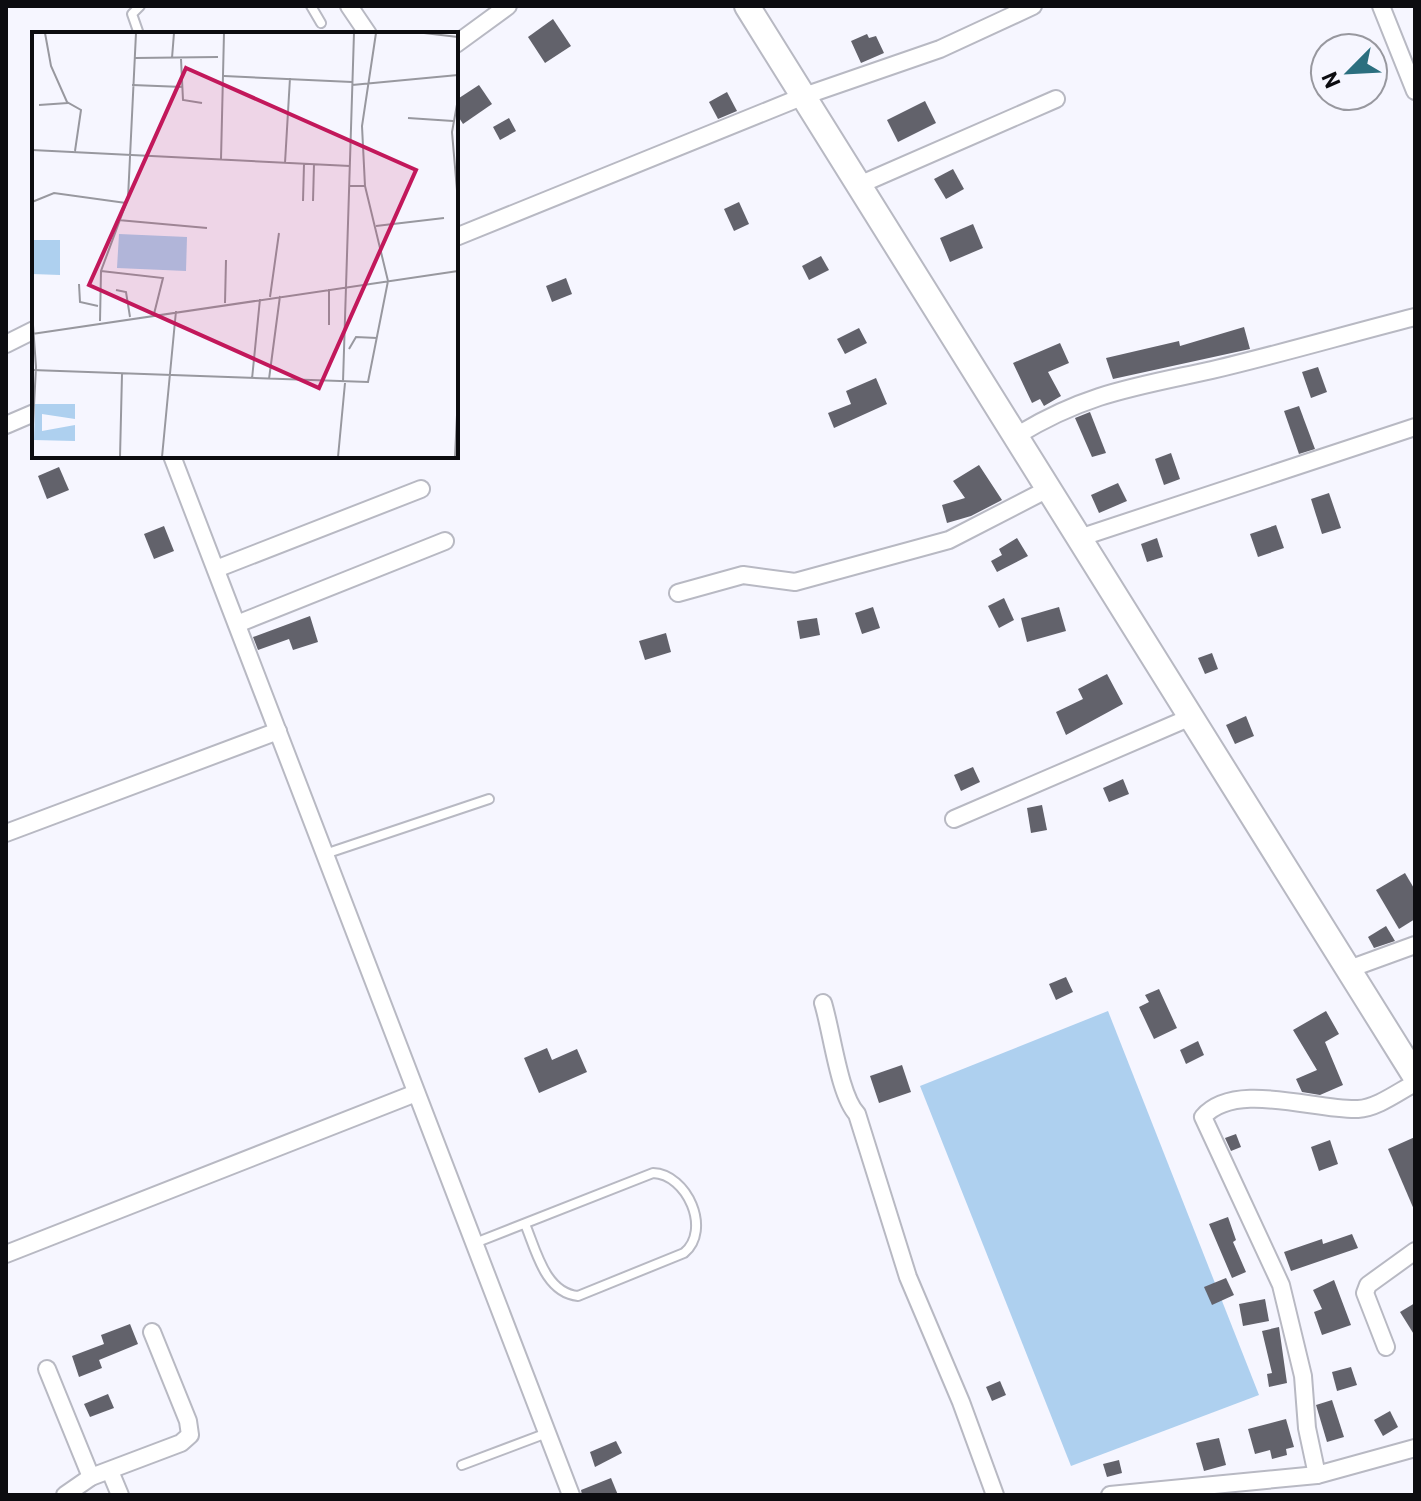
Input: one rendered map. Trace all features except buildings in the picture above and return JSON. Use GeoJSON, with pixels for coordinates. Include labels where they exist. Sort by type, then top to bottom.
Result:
{"type":"FeatureCollection","features":[{"type":"Feature","properties":{"kind":"street"},"geometry":{"type":"LineString","coordinates":[[349,6],[367,32]]}},
{"type":"Feature","properties":{"kind":"street"},"geometry":{"type":"LineString","coordinates":[[458,43],[508,6]]}},
{"type":"Feature","properties":{"kind":"street"},"geometry":{"type":"LineString","coordinates":[[747,6],[1415,1076]]}},
{"type":"Feature","properties":{"kind":"street"},"geometry":{"type":"LineString","coordinates":[[458,236],[804,96],[940,49],[1033,6]]}},
{"type":"Feature","properties":{"kind":"street"},"geometry":{"type":"LineString","coordinates":[[1381,6],[1415,91]]}},
{"type":"Feature","properties":{"kind":"street"},"geometry":{"type":"LineString","coordinates":[[859,185],[1056,99]]}},
{"type":"Feature","properties":{"kind":"street"},"geometry":{"type":"LineString","coordinates":[[1016,436],[1068,407],[1124,387],[1212,370],[1415,317]]}},
{"type":"Feature","properties":{"kind":"street"},"geometry":{"type":"LineString","coordinates":[[6,344],[32,331]]}},
{"type":"Feature","properties":{"kind":"street"},"geometry":{"type":"LineString","coordinates":[[6,425],[32,414]]}},
{"type":"Feature","properties":{"kind":"street"},"geometry":{"type":"LineString","coordinates":[[1079,538],[1415,427]]}},
{"type":"Feature","properties":{"kind":"street"},"geometry":{"type":"LineString","coordinates":[[173,458],[571,1495]]}},
{"type":"Feature","properties":{"kind":"street"},"geometry":{"type":"LineString","coordinates":[[216,569],[421,489]]}},
{"type":"Feature","properties":{"kind":"street"},"geometry":{"type":"LineString","coordinates":[[678,593],[743,575],[795,582],[949,540],[1048,489]]}},
{"type":"Feature","properties":{"kind":"street"},"geometry":{"type":"LineString","coordinates":[[237,624],[445,541]]}},
{"type":"Feature","properties":{"kind":"street"},"geometry":{"type":"LineString","coordinates":[[954,819],[1191,717]]}},
{"type":"Feature","properties":{"kind":"street"},"geometry":{"type":"LineString","coordinates":[[6,833],[278,731]]}},
{"type":"Feature","properties":{"kind":"street"},"geometry":{"type":"LineString","coordinates":[[1349,969],[1415,945]]}},
{"type":"Feature","properties":{"kind":"street"},"geometry":{"type":"LineString","coordinates":[[823,1003],[844,1091],[857,1114],[908,1277],[984,1459],[995,1495]]}},
{"type":"Feature","properties":{"kind":"street"},"geometry":{"type":"LineString","coordinates":[[1317,1475],[1307,1428],[1303,1376],[1281,1285],[1203,1117],[1210,1109],[1244,1100],[1366,1107],[1415,1083]]}},
{"type":"Feature","properties":{"kind":"street"},"geometry":{"type":"LineString","coordinates":[[6,1254],[416,1093]]}},
{"type":"Feature","properties":{"kind":"street"},"geometry":{"type":"LineString","coordinates":[[1386,1347],[1365,1293],[1368,1285],[1415,1251]]}},
{"type":"Feature","properties":{"kind":"street"},"geometry":{"type":"LineString","coordinates":[[65,1495],[91,1477],[181,1443],[190,1435],[188,1421],[152,1332]]}},
{"type":"Feature","properties":{"kind":"street"},"geometry":{"type":"LineString","coordinates":[[47,1369],[91,1477]]}},
{"type":"Feature","properties":{"kind":"street"},"geometry":{"type":"LineString","coordinates":[[1110,1495],[1317,1475],[1415,1448]]}},
{"type":"Feature","properties":{"kind":"street"},"geometry":{"type":"LineString","coordinates":[[110,1471],[120,1495]]}},
{"type":"Feature","properties":{"kind":"lane"},"geometry":{"type":"LineString","coordinates":[[138,32],[132,14],[140,6]]}},
{"type":"Feature","properties":{"kind":"lane"},"geometry":{"type":"LineString","coordinates":[[311,6],[321,23]]}},
{"type":"Feature","properties":{"kind":"lane"},"geometry":{"type":"LineString","coordinates":[[325,854],[489,799]]}},
{"type":"Feature","properties":{"kind":"lane"},"geometry":{"type":"LineString","coordinates":[[475,1243],[653,1173],[666,1174],[676,1181],[686,1197],[698,1233],[694,1244],[684,1253],[578,1296],[566,1295],[555,1287],[525,1224]]}},
{"type":"Feature","properties":{"kind":"lane"},"geometry":{"type":"LineString","coordinates":[[462,1465],[547,1433]]}},
{"type":"Feature","properties":{"kind":"water"},"geometry":{"type":"Polygon","coordinates":[[[1108,1011],[1259,1395],[1071,1466],[920,1086],[1108,1011]]]}}]}
